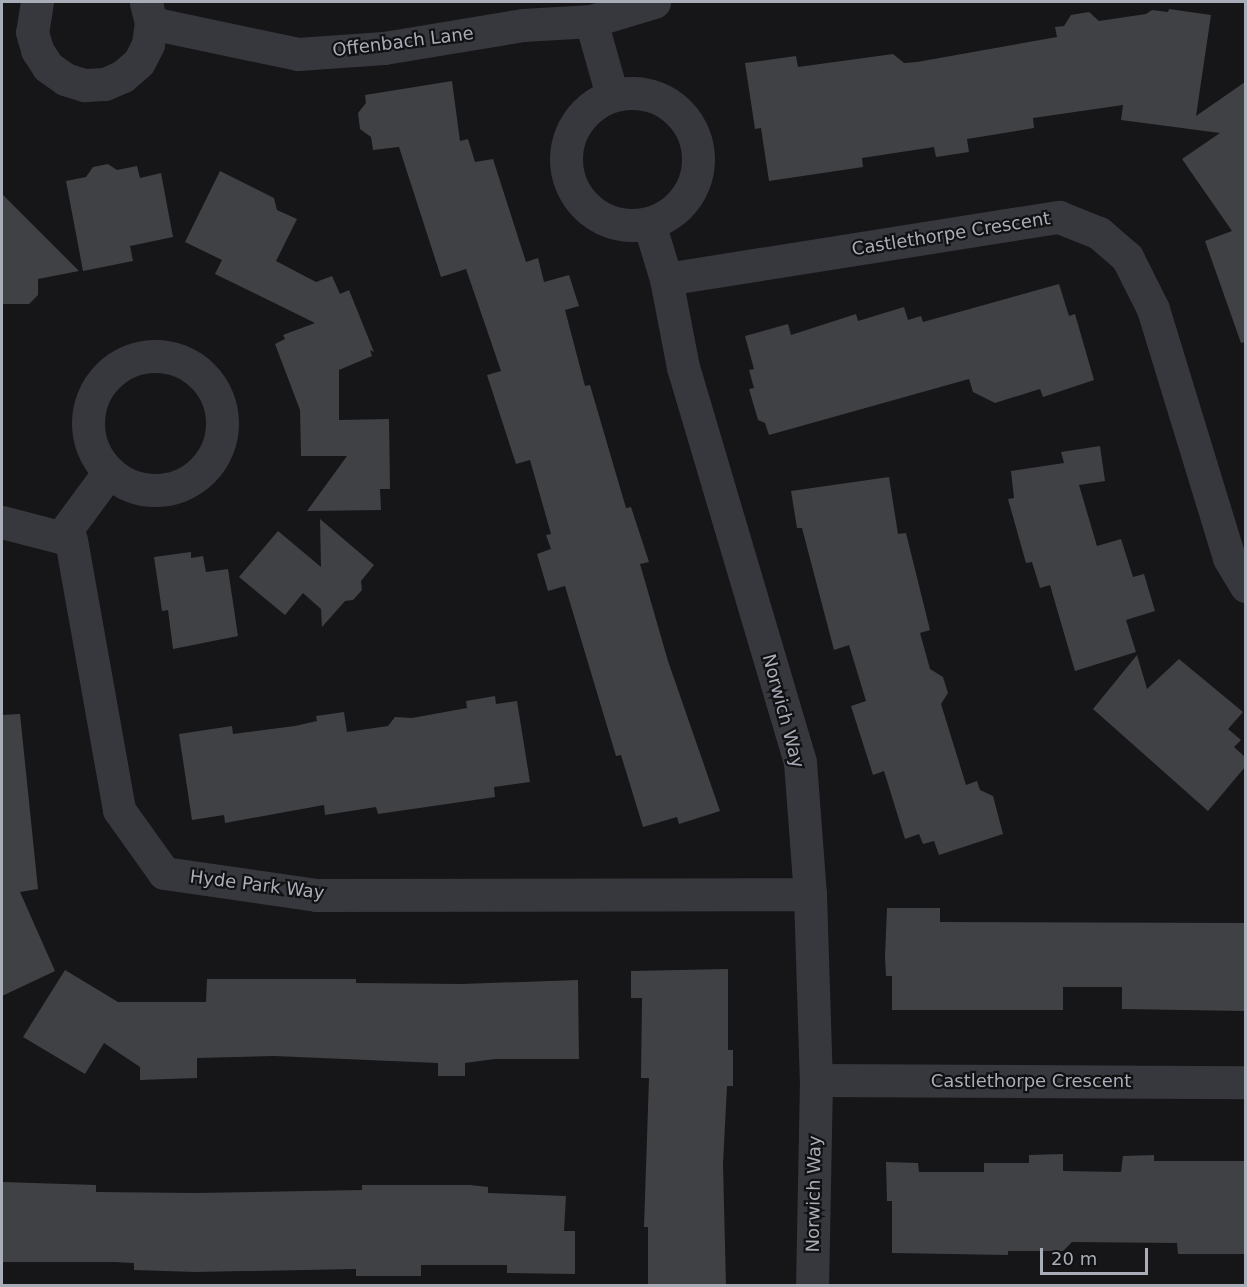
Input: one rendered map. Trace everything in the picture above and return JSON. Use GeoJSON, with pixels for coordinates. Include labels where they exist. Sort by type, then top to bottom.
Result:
{"type":"FeatureCollection","features":[{"type":"Feature","properties":{"kind":"street","name":"Offenbach Lane"},"geometry":{"type":"LineString","coordinates":[[37,2],[32,32],[37,50],[48,67],[64,79],[84,85],[105,84],[123,76],[139,62],[148,44],[148,13],[298,54],[384,48],[524,25],[591,21],[654,2]]}},
{"type":"Feature","properties":{"kind":"street"},"geometry":{"type":"LineString","coordinates":[[591,21],[612,95]]}},
{"type":"Feature","properties":{"kind":"street"},"geometry":{"type":"LineString","coordinates":[[644,94],[673,106],[687,121],[696,140],[698,160],[694,181],[685,200],[669,214],[650,223],[627,225],[605,220],[586,207],[572,189],[565,166],[567,143],[576,122],[592,105],[612,95],[644,94]]}},
{"type":"Feature","properties":{"kind":"street","name":"Castlethorpe Crescent"},"geometry":{"type":"LineString","coordinates":[[666,279],[1059,217],[1099,233],[1127,257],[1153,309],[1229,558],[1245,586]]}},
{"type":"Feature","properties":{"kind":"street","name":"Norwich Way"},"geometry":{"type":"LineString","coordinates":[[650,223],[666,279],[683,367],[800,762],[810,894],[816,1080],[812,1286]]}},
{"type":"Feature","properties":{"kind":"street"},"geometry":{"type":"LineString","coordinates":[[158,355],[180,360],[200,373],[214,391],[222,413],[221,436],[212,458],[197,476],[177,487],[154,490],[131,486],[109,472],[95,453],[88,431],[94,397],[114,369],[135,358],[158,355]]}},
{"type":"Feature","properties":{"kind":"street"},"geometry":{"type":"LineString","coordinates":[[2,522],[61,537],[109,472]]}},
{"type":"Feature","properties":{"kind":"street","name":"Hyde Park Way"},"geometry":{"type":"LineString","coordinates":[[61,537],[71,540],[119,810],[164,873],[316,895],[810,894]]}},
{"type":"Feature","properties":{"kind":"street","name":"Castlethorpe Crescent"},"geometry":{"type":"LineString","coordinates":[[816,1080],[1245,1082]]}},
{"type":"Feature","properties":{"kind":"building"},"geometry":{"type":"Polygon","coordinates":[[[1169,9],[1211,15],[1196,116],[1245,82],[1245,342],[1241,343],[1205,241],[1232,231],[1182,159],[1220,133],[1121,120],[1123,105],[1033,118],[1034,128],[967,139],[969,152],[936,157],[934,147],[862,158],[863,167],[769,181],[761,128],[755,129],[745,63],[796,56],[798,67],[893,54],[904,63],[917,62],[1057,37],[1055,27],[1064,26],[1071,15],[1089,12],[1099,21],[1146,14],[1152,10],[1168,12],[1169,9]]]}},
{"type":"Feature","properties":{"kind":"building"},"geometry":{"type":"Polygon","coordinates":[[[452,81],[460,141],[468,139],[475,162],[493,159],[526,262],[538,258],[544,282],[569,275],[579,306],[565,310],[585,386],[590,385],[626,508],[631,507],[649,562],[640,564],[668,661],[720,811],[679,824],[677,817],[643,827],[621,755],[616,756],[565,586],[548,591],[537,554],[551,549],[546,535],[551,534],[530,460],[516,464],[487,375],[501,371],[466,269],[441,277],[399,147],[373,150],[371,137],[360,129],[358,113],[366,103],[365,95],[452,81]]]}},
{"type":"Feature","properties":{"kind":"building"},"geometry":{"type":"Polygon","coordinates":[[[108,164],[117,170],[137,166],[140,178],[161,173],[173,237],[130,246],[133,261],[83,271],[66,181],[86,177],[93,167],[108,164]]]}},
{"type":"Feature","properties":{"kind":"building"},"geometry":{"type":"Polygon","coordinates":[[[220,171],[274,198],[277,210],[297,219],[276,261],[316,282],[332,276],[340,294],[349,290],[374,352],[370,350],[372,356],[339,370],[339,420],[389,419],[390,489],[380,489],[381,510],[307,511],[347,456],[301,456],[300,410],[275,344],[285,339],[283,335],[315,323],[215,274],[222,260],[185,242],[220,171]]]}},
{"type":"Feature","properties":{"kind":"building"},"geometry":{"type":"Polygon","coordinates":[[[2,194],[79,271],[38,279],[38,295],[29,304],[2,304],[2,194]]]}},
{"type":"Feature","properties":{"kind":"building"},"geometry":{"type":"Polygon","coordinates":[[[1059,284],[1069,316],[1075,314],[1094,380],[1043,397],[1040,389],[995,403],[973,392],[969,379],[769,435],[765,423],[758,420],[749,389],[754,388],[749,370],[754,369],[745,336],[788,324],[791,335],[856,314],[858,321],[904,307],[908,320],[921,316],[923,322],[1059,284]]]}},
{"type":"Feature","properties":{"kind":"building"},"geometry":{"type":"Polygon","coordinates":[[[1100,446],[1105,481],[1079,485],[1097,546],[1121,539],[1133,577],[1144,574],[1155,611],[1126,620],[1136,652],[1075,671],[1050,585],[1040,588],[1032,562],[1026,563],[1008,499],[1014,498],[1011,471],[1064,463],[1061,452],[1100,446]]]}},
{"type":"Feature","properties":{"kind":"building"},"geometry":{"type":"Polygon","coordinates":[[[889,477],[898,534],[906,533],[930,630],[920,633],[930,669],[943,677],[948,693],[941,704],[966,785],[977,781],[980,790],[993,796],[1003,834],[939,855],[934,841],[923,844],[919,834],[905,839],[884,771],[873,775],[851,706],[866,701],[849,645],[834,650],[802,528],[797,528],[791,491],[889,477]]]}},
{"type":"Feature","properties":{"kind":"building"},"geometry":{"type":"Polygon","coordinates":[[[320,519],[374,565],[361,581],[362,590],[353,600],[345,601],[322,627],[321,609],[303,593],[285,615],[239,577],[278,531],[321,567],[320,519]]]}},
{"type":"Feature","properties":{"kind":"building"},"geometry":{"type":"Polygon","coordinates":[[[191,552],[191,558],[203,556],[206,572],[228,569],[238,636],[173,649],[168,610],[162,611],[154,557],[191,552]]]}},
{"type":"Feature","properties":{"kind":"building"},"geometry":{"type":"Polygon","coordinates":[[[1137,655],[1147,689],[1179,659],[1243,712],[1228,729],[1241,740],[1234,747],[1245,757],[1245,767],[1208,811],[1093,709],[1137,655]]]}},
{"type":"Feature","properties":{"kind":"building"},"geometry":{"type":"Polygon","coordinates":[[[495,696],[496,704],[517,701],[530,782],[494,787],[495,797],[378,814],[376,807],[325,815],[324,805],[225,823],[224,815],[192,820],[179,734],[232,726],[233,734],[295,726],[317,721],[316,716],[344,712],[347,732],[388,726],[395,717],[412,718],[467,708],[466,701],[495,696]]]}},
{"type":"Feature","properties":{"kind":"building"},"geometry":{"type":"Polygon","coordinates":[[[20,714],[38,889],[20,892],[55,971],[2,996],[2,715],[20,714]]]}},
{"type":"Feature","properties":{"kind":"building"},"geometry":{"type":"Polygon","coordinates":[[[887,908],[940,908],[940,922],[1245,923],[1245,1011],[1122,1009],[1122,987],[1063,987],[1063,1010],[892,1010],[892,976],[886,976],[885,957],[887,908]]]}},
{"type":"Feature","properties":{"kind":"building"},"geometry":{"type":"Polygon","coordinates":[[[728,969],[728,1050],[733,1050],[733,1086],[727,1086],[723,1164],[726,1286],[648,1286],[648,1227],[644,1227],[649,1078],[641,1078],[642,998],[631,998],[631,971],[728,969]]]}},
{"type":"Feature","properties":{"kind":"building"},"geometry":{"type":"Polygon","coordinates":[[[65,970],[118,1002],[206,1002],[207,979],[356,979],[356,983],[462,984],[578,980],[579,1059],[495,1059],[465,1063],[465,1076],[438,1076],[438,1063],[274,1056],[197,1058],[197,1078],[140,1080],[140,1067],[104,1043],[85,1074],[23,1037],[65,970]]]}},
{"type":"Feature","properties":{"kind":"building"},"geometry":{"type":"Polygon","coordinates":[[[1063,1154],[1063,1171],[1121,1172],[1123,1156],[1154,1155],[1154,1161],[1245,1161],[1245,1254],[1178,1254],[1177,1243],[1072,1242],[1063,1251],[1008,1251],[1008,1255],[892,1253],[892,1201],[887,1201],[886,1162],[918,1163],[919,1172],[984,1172],[984,1163],[1029,1163],[1029,1155],[1063,1154]]]}},
{"type":"Feature","properties":{"kind":"building"},"geometry":{"type":"Polygon","coordinates":[[[2,1182],[96,1185],[96,1192],[195,1193],[362,1190],[362,1185],[470,1185],[488,1187],[488,1193],[566,1196],[564,1231],[575,1231],[575,1274],[507,1273],[507,1265],[421,1265],[421,1276],[356,1276],[356,1269],[196,1272],[134,1270],[134,1263],[2,1262],[2,1182]]]}}]}
